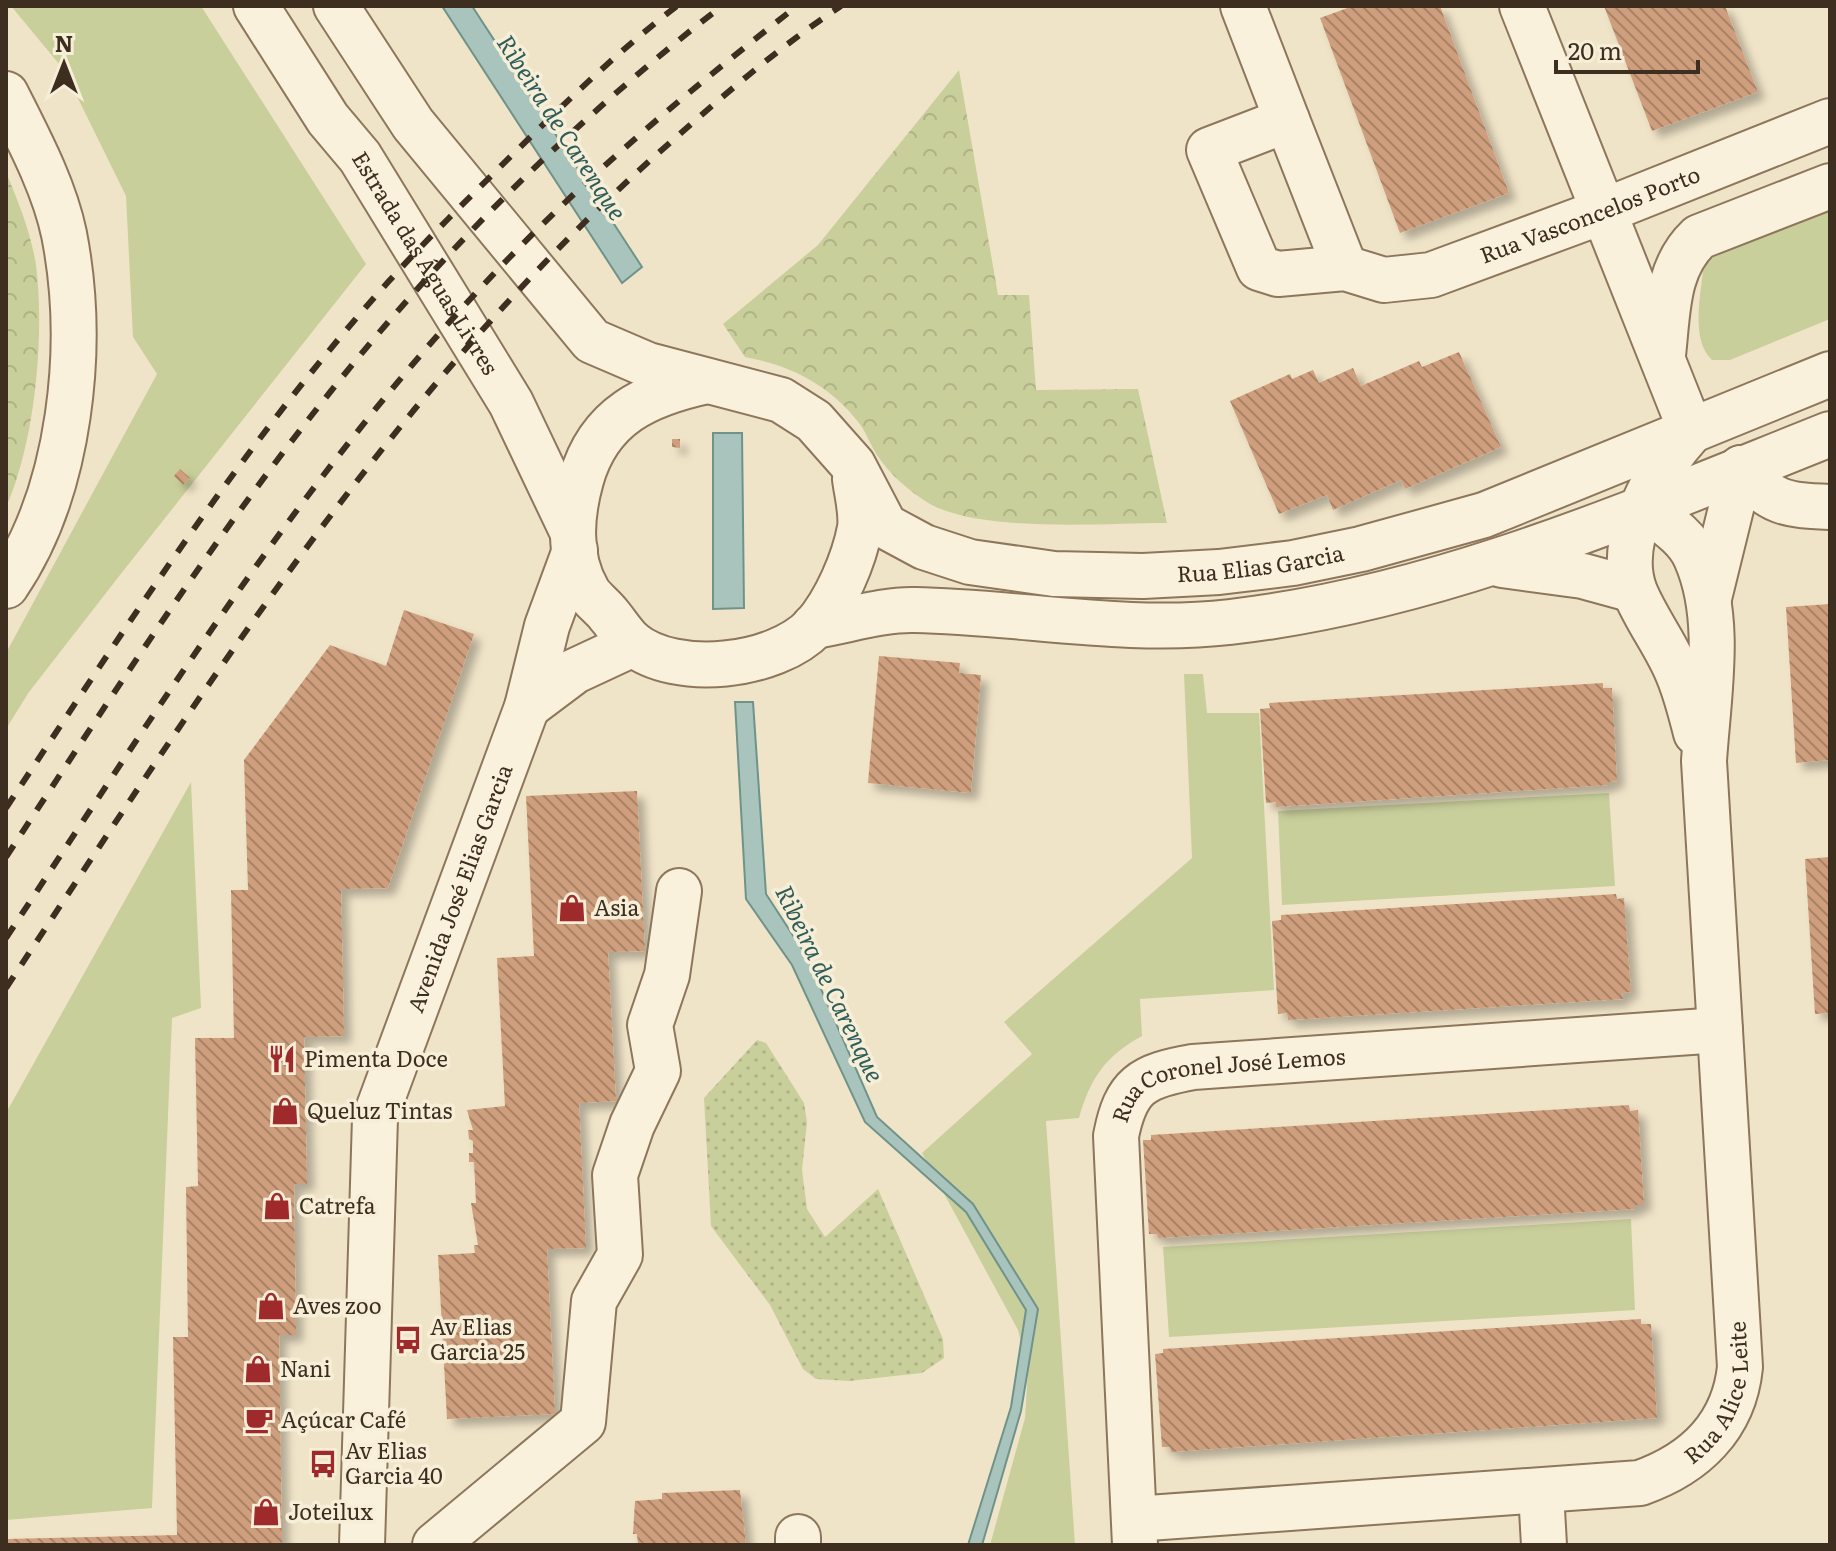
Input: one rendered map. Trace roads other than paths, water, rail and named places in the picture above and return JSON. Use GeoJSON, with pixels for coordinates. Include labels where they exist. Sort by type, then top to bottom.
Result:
{"type":"FeatureCollection","features":[{"type":"Feature","properties":{"kind":"street","name":"Estrada das Águas Livres"},"geometry":{"type":"LineString","coordinates":[[256,6],[328,119],[360,157],[511,403],[573,540]]}},
{"type":"Feature","properties":{"kind":"street"},"geometry":{"type":"LineString","coordinates":[[336,6],[413,124],[592,341],[648,365],[715,380],[781,400],[814,421],[853,465],[861,525],[851,558],[814,626],[792,643],[756,659],[710,666],[670,659],[633,644],[588,592],[573,540],[585,466],[603,435],[627,409],[664,391],[715,380]]}},
{"type":"Feature","properties":{"kind":"street"},"geometry":{"type":"LineString","coordinates":[[1243,6],[1345,268],[1278,274],[1259,268],[1209,150],[1287,120]]}},
{"type":"Feature","properties":{"kind":"street"},"geometry":{"type":"LineString","coordinates":[[1522,6],[1691,431]]}},
{"type":"Feature","properties":{"kind":"street"},"geometry":{"type":"LineString","coordinates":[[6,94],[50,189],[64,233],[73,311],[68,422],[53,486],[39,528],[6,586]]}},
{"type":"Feature","properties":{"kind":"street","name":"Rua Vasconcelos Porto"},"geometry":{"type":"LineString","coordinates":[[1345,268],[1384,280],[1431,275],[1604,211],[1830,121]]}},
{"type":"Feature","properties":{"kind":"street"},"geometry":{"type":"LineString","coordinates":[[1663,358],[1672,277],[1682,253],[1699,237],[1830,186]]}},
{"type":"Feature","properties":{"kind":"street","name":"Rua Elias Garcia"},"geometry":{"type":"LineString","coordinates":[[853,465],[885,526],[924,547],[970,562],[1054,574],[1143,576],[1234,571],[1361,549],[1484,515],[1830,374]]}},
{"type":"Feature","properties":{"kind":"street","name":"Rua Elias Garcia"},"geometry":{"type":"LineString","coordinates":[[1644,507],[1649,486],[1691,431]]}},
{"type":"Feature","properties":{"kind":"street"},"geometry":{"type":"LineString","coordinates":[[814,626],[912,609],[1152,626],[1230,622],[1303,610],[1496,564],[1830,434]]}},
{"type":"Feature","properties":{"kind":"street"},"geometry":{"type":"LineString","coordinates":[[1741,468],[1767,496],[1786,505],[1830,507]]}},
{"type":"Feature","properties":{"kind":"street","name":"Rua Alice Leite"},"geometry":{"type":"LineString","coordinates":[[1135,1532],[1640,1483],[1671,1472],[1711,1439],[1737,1392],[1740,1367],[1704,761],[1710,667],[1709,602],[1741,468]]}},
{"type":"Feature","properties":{"kind":"street","name":"Rua Alice Leite"},"geometry":{"type":"LineString","coordinates":[[1704,761],[1678,673],[1634,590],[1631,551],[1644,507],[1677,533],[1696,557],[1709,602]]}},
{"type":"Feature","properties":{"kind":"street","name":"Avenida José Elias Garcia"},"geometry":{"type":"LineString","coordinates":[[362,1545],[375,1118],[527,707],[573,540]]}},
{"type":"Feature","properties":{"kind":"street"},"geometry":{"type":"LineString","coordinates":[[1496,564],[1583,576],[1634,590]]}},
{"type":"Feature","properties":{"kind":"street"},"geometry":{"type":"LineString","coordinates":[[527,707],[575,671],[633,644]]}},
{"type":"Feature","properties":{"kind":"street"},"geometry":{"type":"LineString","coordinates":[[435,1545],[583,1422],[594,1301],[620,1255],[615,1175],[632,1125],[658,1071],[650,1025],[667,975],[679,891]]}},
{"type":"Feature","properties":{"kind":"street","name":"Rua Coronel José Lemos"},"geometry":{"type":"LineString","coordinates":[[1135,1532],[1116,1136],[1122,1104],[1140,1085],[1163,1072],[1193,1067],[1720,1030]]}},
{"type":"Feature","properties":{"kind":"street"},"geometry":{"type":"LineString","coordinates":[[1541,1492],[1544,1545]]}},
{"type":"Feature","properties":{"kind":"water"},"geometry":{"type":"Polygon","coordinates":[[[442,6],[472,6],[642,267],[622,283],[442,6]]]}},
{"type":"Feature","properties":{"kind":"water"},"geometry":{"type":"Polygon","coordinates":[[[713,433],[742,433],[744,608],[713,609],[713,433]]]}},
{"type":"Feature","properties":{"kind":"water"},"geometry":{"type":"Polygon","coordinates":[[[735,702],[753,702],[766,894],[807,957],[877,1117],[973,1204],[1038,1309],[1021,1411],[982,1545],[968,1545],[1011,1407],[1026,1310],[966,1212],[865,1122],[792,965],[746,899],[735,702]]]}},
{"type":"Feature","properties":{"kind":"railway"},"geometry":{"type":"LineString","coordinates":[[6,808],[188,537],[336,342],[404,265],[511,156],[613,60],[677,6]]}},
{"type":"Feature","properties":{"kind":"railway"},"geometry":{"type":"LineString","coordinates":[[6,857],[203,562],[287,447],[374,338],[466,236],[565,139],[722,6]]}},
{"type":"Feature","properties":{"kind":"railway"},"geometry":{"type":"LineString","coordinates":[[6,938],[242,586],[369,417],[437,336],[577,191],[685,96],[797,6]]}},
{"type":"Feature","properties":{"kind":"railway"},"geometry":{"type":"LineString","coordinates":[[6,988],[156,762],[311,541],[394,434],[481,331],[574,233],[673,140],[755,70],[841,6]]}},
{"type":"Feature","properties":{"kind":"place","name":"Asia"},"geometry":{"type":"Point","coordinates":[572,908]}},
{"type":"Feature","properties":{"kind":"place","name":"Pimenta Doce"},"geometry":{"type":"Point","coordinates":[282,1059]}},
{"type":"Feature","properties":{"kind":"place","name":"Queluz Tintas"},"geometry":{"type":"Point","coordinates":[285,1111]}},
{"type":"Feature","properties":{"kind":"place","name":"Catrefa"},"geometry":{"type":"Point","coordinates":[277,1206]}},
{"type":"Feature","properties":{"kind":"place","name":"Aves zoo"},"geometry":{"type":"Point","coordinates":[271,1306]}},
{"type":"Feature","properties":{"kind":"place","name":"Av Elias Garcia 25"},"geometry":{"type":"Point","coordinates":[408,1340]}},
{"type":"Feature","properties":{"kind":"place","name":"Nani"},"geometry":{"type":"Point","coordinates":[258,1369]}},
{"type":"Feature","properties":{"kind":"place","name":"Açúcar Café"},"geometry":{"type":"Point","coordinates":[259,1420]}},
{"type":"Feature","properties":{"kind":"place","name":"Av Elias Garcia 40"},"geometry":{"type":"Point","coordinates":[323,1464]}},
{"type":"Feature","properties":{"kind":"place","name":"Joteilux"},"geometry":{"type":"Point","coordinates":[266,1512]}},
{"type":"Feature","properties":{"kind":"water label","name":"Ribeira de Carenque"},"geometry":{"type":"Point","coordinates":[561,128]}},
{"type":"Feature","properties":{"kind":"water label","name":"Ribeira de Carenque"},"geometry":{"type":"Point","coordinates":[829,984]}}]}
